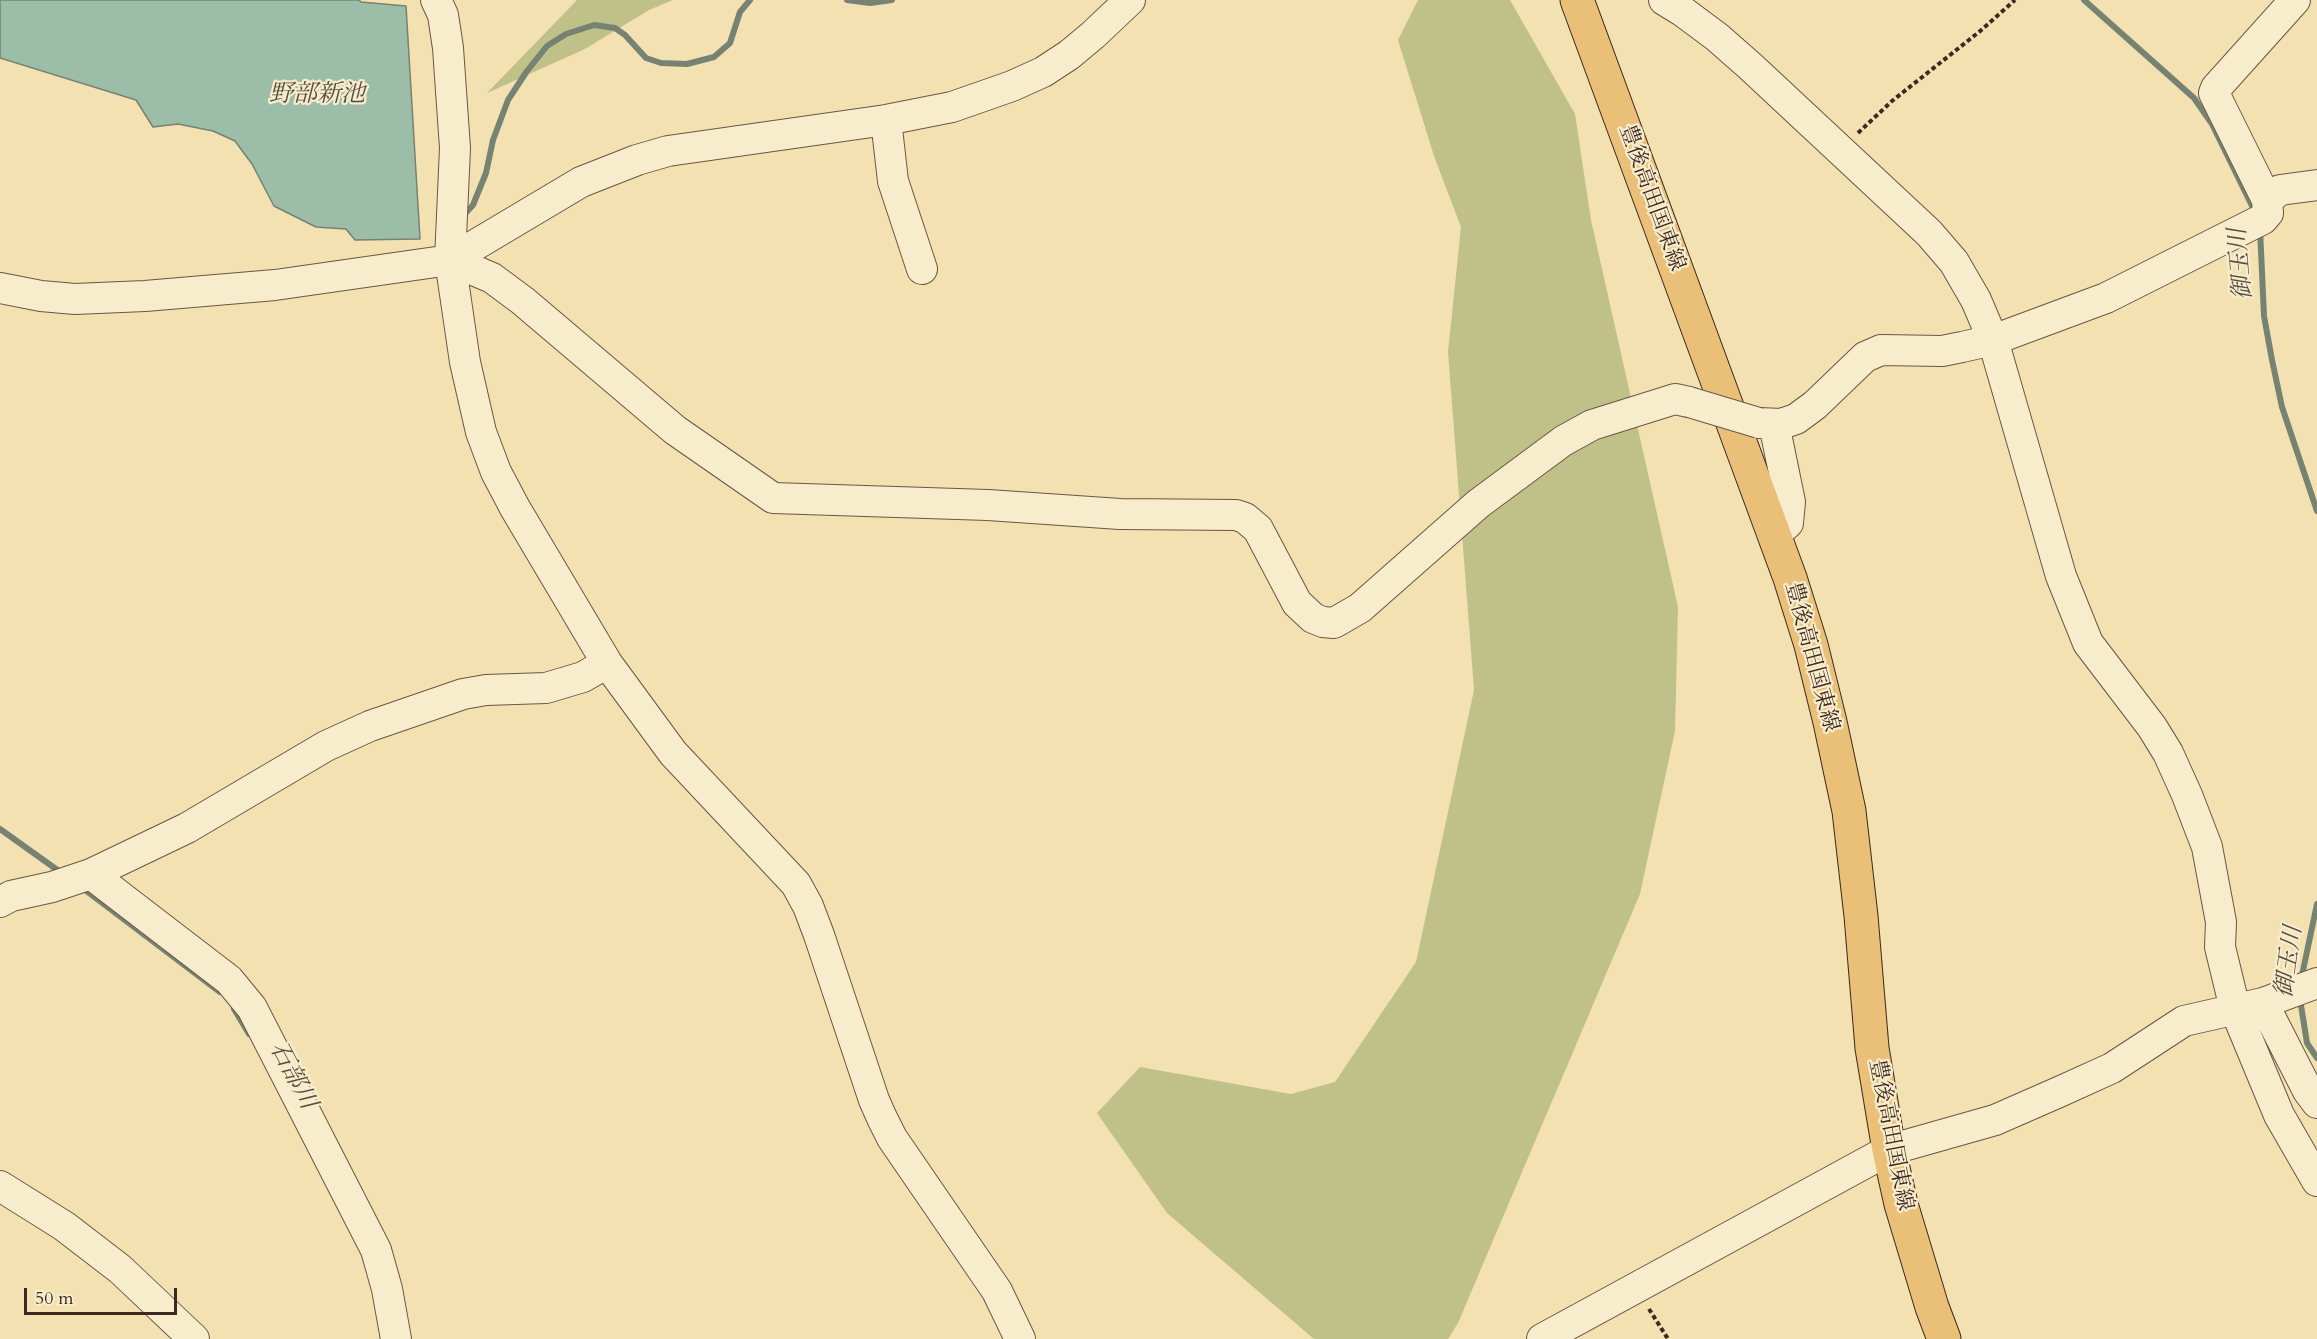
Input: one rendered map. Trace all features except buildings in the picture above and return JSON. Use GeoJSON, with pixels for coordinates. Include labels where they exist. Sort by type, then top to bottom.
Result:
{"type":"FeatureCollection","features":[{"type":"Feature","properties":{"kind":"main road","name":"豊後高田国東線"},"geometry":{"type":"LineString","coordinates":[[1577,0],[1774,535],[1811,645],[1849,811],[1861,916],[1872,1048],[1889,1150],[1908,1227],[1944,1339]]}},
{"type":"Feature","properties":{"kind":"street"},"geometry":{"type":"LineString","coordinates":[[436,0],[442,15],[448,48],[455,148],[450,260],[465,362],[481,432],[496,472],[607,663],[683,766],[796,884],[808,906],[819,935],[882,1119],[892,1138],[997,1291],[1020,1339]]}},
{"type":"Feature","properties":{"kind":"street"},"geometry":{"type":"LineString","coordinates":[[4,291],[75,298],[145,296],[275,285],[450,260],[581,182],[638,160],[668,152],[886,120],[952,107],[1012,87],[1069,55],[1130,0]]}},
{"type":"Feature","properties":{"kind":"street"},"geometry":{"type":"LineString","coordinates":[[1664,0],[1717,37],[1929,233],[1954,262],[1976,300],[1993,340],[2061,576],[2088,644],[2152,727],[2168,753],[2187,795],[2206,847],[2221,922],[2220,947],[2283,995],[2308,1091],[2317,1103]]}},
{"type":"Feature","properties":{"kind":"street"},"geometry":{"type":"LineString","coordinates":[[2261,214],[2214,93],[2295,0]]}},
{"type":"Feature","properties":{"kind":"street"},"geometry":{"type":"LineString","coordinates":[[886,120],[893,181],[922,269]]}},
{"type":"Feature","properties":{"kind":"street"},"geometry":{"type":"LineString","coordinates":[[450,260],[492,278],[523,301],[675,430],[773,498],[988,505],[1120,514],[1236,515],[1245,518],[1258,529],[1297,603],[1313,618],[1335,623],[1360,608],[1478,504],[1563,441],[1592,425],[1675,399],[1766,423],[1789,422],[1805,414],[1865,357],[1881,350],[1942,351],[1993,340],[2050,320],[2130,288],[2261,214],[2280,190],[2317,185]]}},
{"type":"Feature","properties":{"kind":"street"},"geometry":{"type":"LineString","coordinates":[[1766,423],[1790,502],[1788,524],[1774,535]]}},
{"type":"Feature","properties":{"kind":"street"},"geometry":{"type":"LineString","coordinates":[[0,902],[11,896],[52,887],[91,874],[187,828],[326,746],[370,726],[463,694],[486,690],[546,688],[583,677],[607,663]]}},
{"type":"Feature","properties":{"kind":"street"},"geometry":{"type":"LineString","coordinates":[[91,874],[229,980],[252,1008],[376,1250],[387,1289],[396,1339]]}},
{"type":"Feature","properties":{"kind":"street"},"geometry":{"type":"LineString","coordinates":[[1542,1339],[1889,1150],[1995,1120],[2112,1068],[2184,1021],[2283,995]]}},
{"type":"Feature","properties":{"kind":"street"},"geometry":{"type":"LineString","coordinates":[[2283,995],[2280,1115],[2317,1180]]}},
{"type":"Feature","properties":{"kind":"street"},"geometry":{"type":"LineString","coordinates":[[0,1186],[64,1226],[120,1269],[194,1339]]}},
{"type":"Feature","properties":{"kind":"path"},"geometry":{"type":"LineString","coordinates":[[1840,150],[1892,101],[1979,32],[2014,0]]}},
{"type":"Feature","properties":{"kind":"path"},"geometry":{"type":"LineString","coordinates":[[1637,1288],[1668,1339]]}},
{"type":"Feature","properties":{"kind":"green space"},"geometry":{"type":"Polygon","coordinates":[[[577,0],[673,0],[649,10],[585,49],[487,93],[577,0]]]}},
{"type":"Feature","properties":{"kind":"green space"},"geometry":{"type":"Polygon","coordinates":[[[1418,0],[1510,0],[1575,114],[1591,220],[1678,607],[1675,731],[1640,894],[1458,1323],[1448,1339],[1314,1339],[1167,1213],[1097,1113],[1140,1067],[1291,1094],[1335,1082],[1416,962],[1474,690],[1448,352],[1461,227],[1434,156],[1398,40],[1418,0]]]}},
{"type":"Feature","properties":{"kind":"water","name":"野部新池"},"geometry":{"type":"Polygon","coordinates":[[[0,0],[359,0],[406,6],[420,239],[355,240],[346,229],[316,227],[274,206],[252,164],[235,141],[213,131],[178,124],[153,127],[136,100],[0,58],[0,0]]]}},
{"type":"Feature","properties":{"kind":"waterway"},"geometry":{"type":"LineString","coordinates":[[463,216],[473,205],[486,173],[493,140],[508,100],[547,46],[566,34],[594,25],[615,28],[625,35],[646,58],[661,63],[687,64],[714,57],[730,43],[740,12],[750,0]]}},
{"type":"Feature","properties":{"kind":"waterway"},"geometry":{"type":"LineString","coordinates":[[847,0],[870,3],[892,0]]}},
{"type":"Feature","properties":{"kind":"waterway","name":"御玉川"},"geometry":{"type":"LineString","coordinates":[[2084,0],[2194,98],[2212,124],[2254,210]]}},
{"type":"Feature","properties":{"kind":"waterway","name":"御玉川"},"geometry":{"type":"LineString","coordinates":[[2260,229],[2264,316],[2272,360],[2282,407],[2317,511]]}},
{"type":"Feature","properties":{"kind":"waterway","name":"石部川"},"geometry":{"type":"LineString","coordinates":[[0,829],[63,874]]}},
{"type":"Feature","properties":{"kind":"waterway","name":"石部川"},"geometry":{"type":"LineString","coordinates":[[84,889],[220,992]]}},
{"type":"Feature","properties":{"kind":"waterway","name":"御玉川"},"geometry":{"type":"LineString","coordinates":[[2301,980],[2317,904]]}},
{"type":"Feature","properties":{"kind":"waterway","name":"御玉川"},"geometry":{"type":"LineString","coordinates":[[2300,999],[2307,1043],[2317,1058]]}},
{"type":"Feature","properties":{"kind":"waterway","name":"石部川"},"geometry":{"type":"LineString","coordinates":[[234,1009],[249,1034]]}}]}
